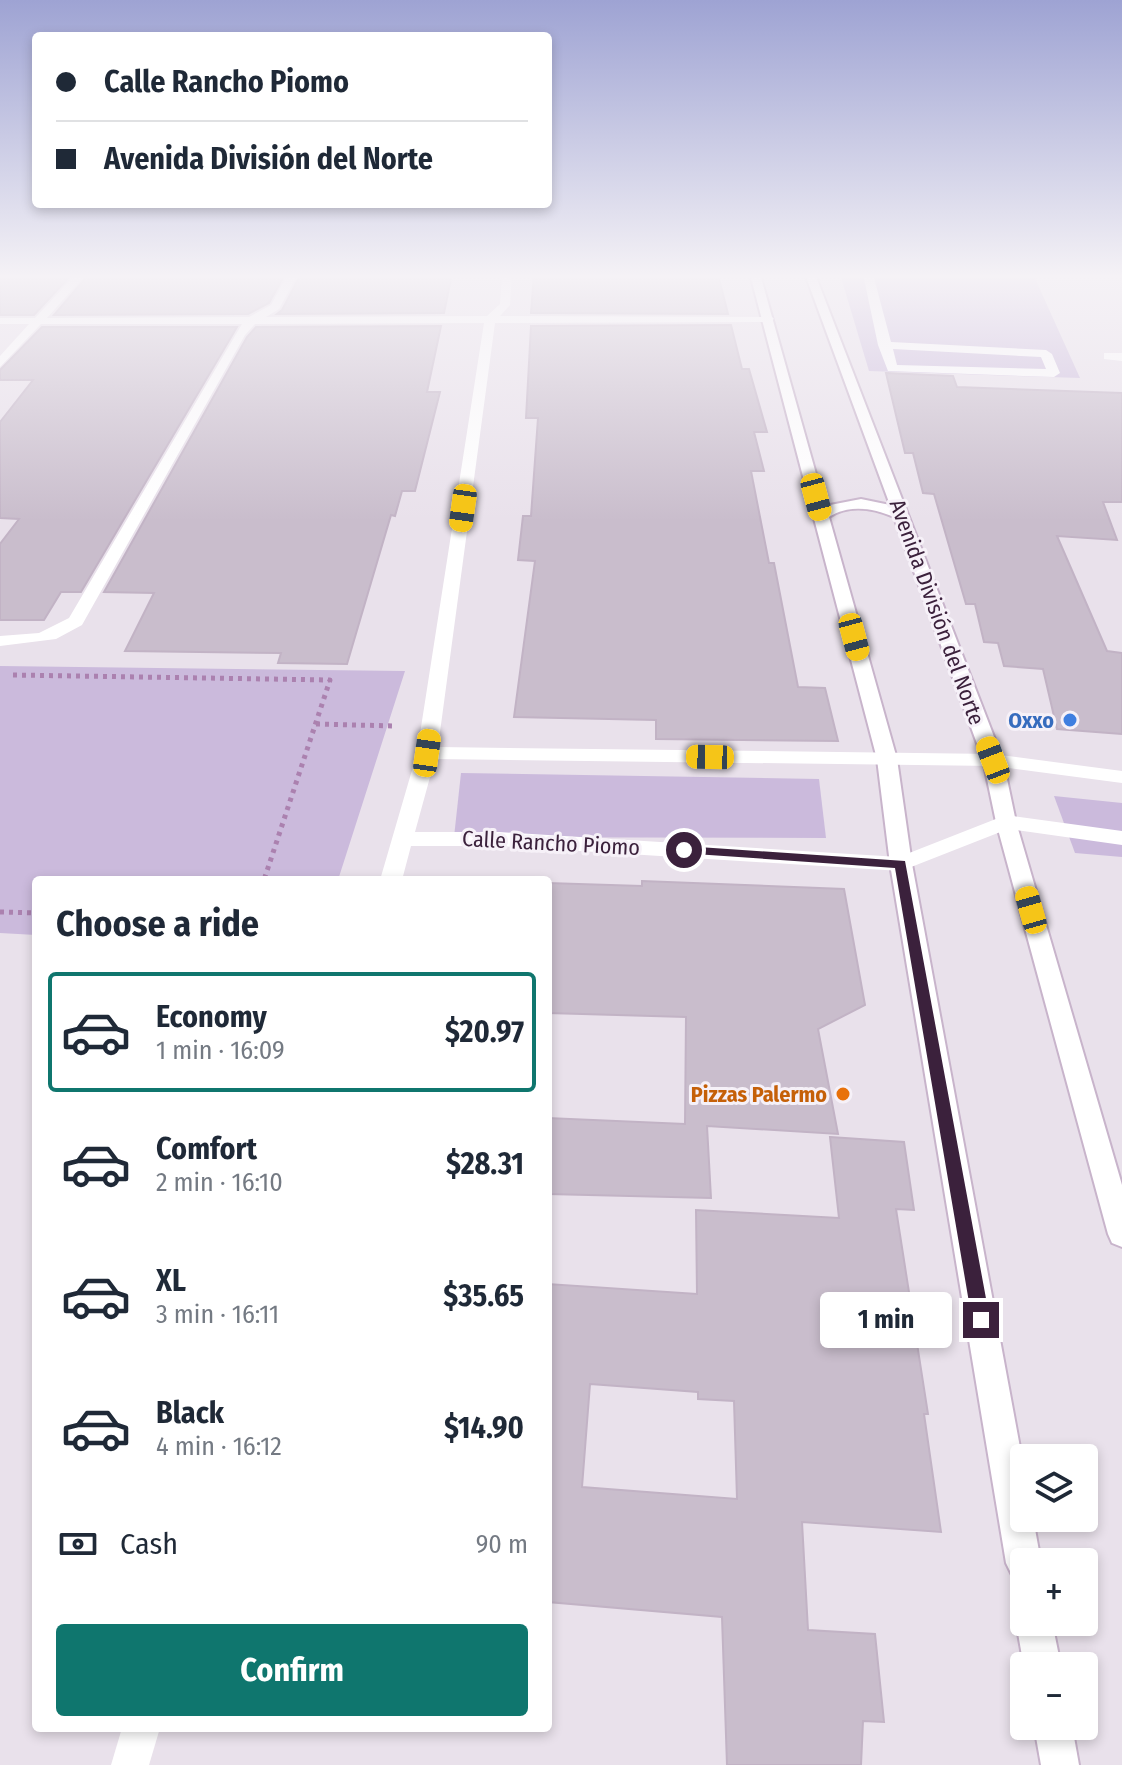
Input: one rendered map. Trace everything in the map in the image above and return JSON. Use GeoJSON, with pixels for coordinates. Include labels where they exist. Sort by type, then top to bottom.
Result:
{"type":"FeatureCollection","features":[{"type":"Feature","properties":{"kind":"street"},"geometry":{"type":"LineString","coordinates":[[0,641],[30,641],[66,630],[76,621],[227,356]]}},
{"type":"Feature","properties":{"kind":"street"},"geometry":{"type":"LineString","coordinates":[[392,876],[427,753],[485,356]]}},
{"type":"Feature","properties":{"kind":"street"},"geometry":{"type":"LineString","coordinates":[[778,356],[887,759],[901,864],[1021,1548]]}},
{"type":"Feature","properties":{"kind":"street","name":"Avenida División del Norte"},"geometry":{"type":"LineString","coordinates":[[841,356],[993,760],[1006,822],[1122,1234]]}},
{"type":"Feature","properties":{"kind":"street"},"geometry":{"type":"LineString","coordinates":[[888,356],[892,368],[1054,373],[1047,356]]}},
{"type":"Feature","properties":{"kind":"street"},"geometry":{"type":"LineString","coordinates":[[812,480],[829,489],[854,493],[877,490],[889,482]]}},
{"type":"Feature","properties":{"kind":"street"},"geometry":{"type":"LineString","coordinates":[[821,515],[836,506],[861,504],[902,515]]}},
{"type":"Feature","properties":{"kind":"street"},"geometry":{"type":"LineString","coordinates":[[427,753],[993,760],[1122,777]]}},
{"type":"Feature","properties":{"kind":"street","name":"Calle Rancho Piomo"},"geometry":{"type":"LineString","coordinates":[[403,839],[499,839],[901,864],[1006,822],[1122,838]]}},
{"type":"Feature","properties":{"kind":"street"},"geometry":{"type":"LineString","coordinates":[[130,1765],[140,1732]]}},
{"type":"Feature","properties":{"kind":"street"},"geometry":{"type":"LineString","coordinates":[[1056,1740],[1060,1765]]}},
{"type":"Feature","properties":{"kind":"path"},"geometry":{"type":"LineString","coordinates":[[0,675],[330,680],[265,876]]}},
{"type":"Feature","properties":{"kind":"path"},"geometry":{"type":"LineString","coordinates":[[316,724],[430,727]]}},
{"type":"Feature","properties":{"kind":"path"},"geometry":{"type":"LineString","coordinates":[[0,912],[32,913]]}},
{"type":"Feature","properties":{"kind":"shaded area"},"geometry":{"type":"Polygon","coordinates":[[[865,356],[1070,356],[1080,378],[869,371],[865,356]]]}},
{"type":"Feature","properties":{"kind":"shaded area"},"geometry":{"type":"Polygon","coordinates":[[[0,666],[405,671],[339,876],[32,876],[32,935],[0,933],[0,666]]]}},
{"type":"Feature","properties":{"kind":"shaded area"},"geometry":{"type":"Polygon","coordinates":[[[461,773],[819,779],[826,838],[454,837],[461,773]]]}},
{"type":"Feature","properties":{"kind":"shaded area"},"geometry":{"type":"Polygon","coordinates":[[[1054,796],[1122,803],[1122,857],[1075,853],[1054,796]]]}},
{"type":"Feature","properties":{"kind":"building"},"geometry":{"type":"Polygon","coordinates":[[[13,356],[220,356],[81,592],[61,592],[44,620],[0,620],[0,544],[19,519],[0,518],[0,422],[33,380],[0,380],[0,370],[13,356]]]}},
{"type":"Feature","properties":{"kind":"building"},"geometry":{"type":"Polygon","coordinates":[[[236,356],[435,356],[427,392],[440,392],[415,491],[402,491],[395,516],[391,515],[347,664],[278,663],[281,653],[125,651],[154,593],[104,592],[236,356]]]}},
{"type":"Feature","properties":{"kind":"building"},"geometry":{"type":"Polygon","coordinates":[[[529,356],[739,356],[742,369],[749,369],[767,432],[754,432],[764,471],[751,471],[769,563],[774,563],[798,687],[825,688],[838,741],[656,739],[656,720],[514,717],[535,561],[518,560],[523,516],[531,516],[538,418],[526,418],[529,356]]]}},
{"type":"Feature","properties":{"kind":"building"},"geometry":{"type":"Polygon","coordinates":[[[886,373],[953,376],[957,387],[1122,393],[1122,502],[1103,502],[1117,540],[1057,536],[1107,651],[1122,653],[1122,734],[1057,729],[1043,669],[1004,666],[998,643],[984,642],[975,604],[966,604],[934,494],[923,493],[913,453],[905,453],[886,373]]]}},
{"type":"Feature","properties":{"kind":"building"},"geometry":{"type":"Polygon","coordinates":[[[642,881],[844,889],[865,1005],[818,1029],[838,1134],[707,1126],[711,1198],[552,1194],[552,1118],[685,1124],[686,1017],[552,1013],[552,883],[642,886],[642,881]]]}},
{"type":"Feature","properties":{"kind":"building"},"geometry":{"type":"Polygon","coordinates":[[[830,1137],[904,1142],[914,1210],[896,1209],[928,1414],[924,1414],[941,1532],[802,1522],[808,1630],[875,1634],[884,1722],[863,1721],[861,1765],[727,1765],[722,1617],[552,1602],[552,1284],[697,1294],[696,1210],[839,1218],[830,1137]],[[590,1384],[582,1487],[737,1499],[734,1401],[698,1399],[698,1392],[590,1384]]]}},
{"type":"Feature","properties":{"kind":"place","name":"Oxxo"},"geometry":{"type":"Point","coordinates":[1070,720]}},
{"type":"Feature","properties":{"kind":"place","name":"Pizzas Palermo"},"geometry":{"type":"Point","coordinates":[843,1094]}},
{"type":"Feature","properties":{"kind":"route"},"geometry":{"type":"LineString","coordinates":[[684,850],[901,864],[981,1320]]}}]}
